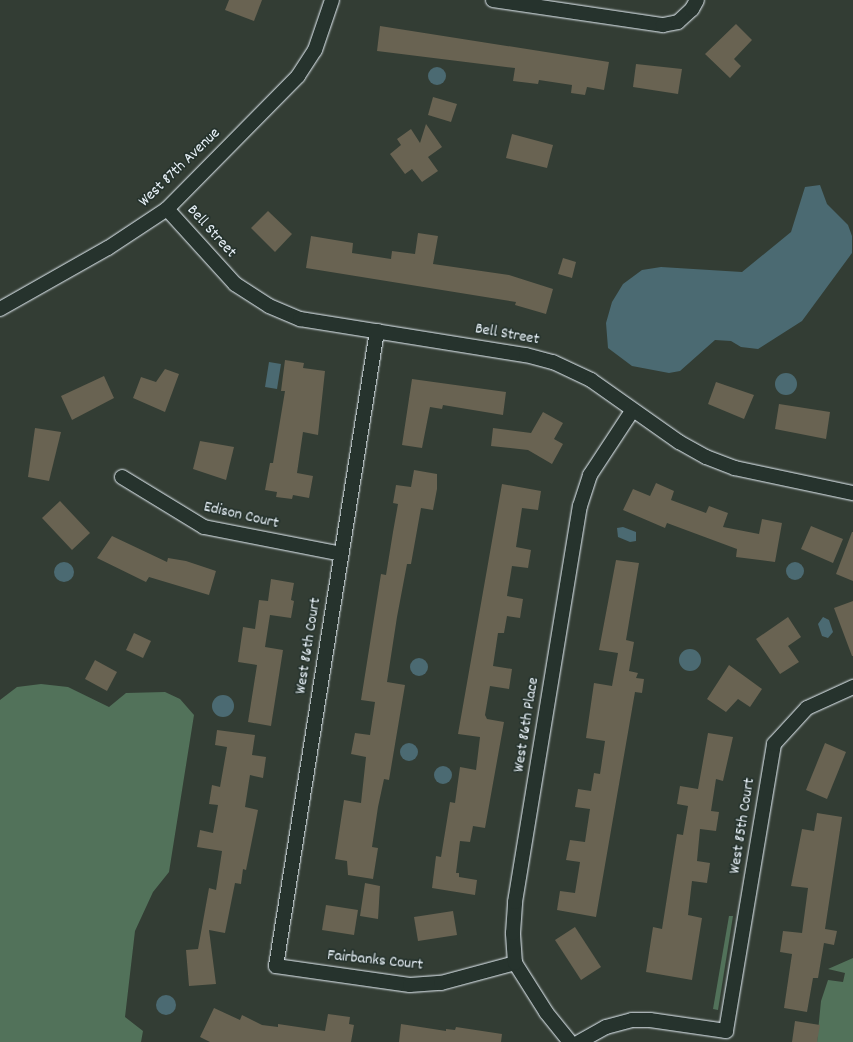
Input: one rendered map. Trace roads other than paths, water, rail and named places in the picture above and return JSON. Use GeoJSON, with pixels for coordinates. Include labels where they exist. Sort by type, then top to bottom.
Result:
{"type":"FeatureCollection","features":[{"type":"Feature","properties":{"kind":"street","name":"West 87th Avenue"},"geometry":{"type":"LineString","coordinates":[[0,309],[108,248],[167,209],[298,76],[315,50],[332,0]]}},
{"type":"Feature","properties":{"kind":"street"},"geometry":{"type":"LineString","coordinates":[[493,0],[648,23],[678,22],[692,9],[697,0]]}},
{"type":"Feature","properties":{"kind":"street","name":"Bell Street"},"geometry":{"type":"LineString","coordinates":[[167,209],[235,284],[269,306],[300,319],[553,362],[591,380],[632,411],[679,442],[732,467],[853,493]]}},
{"type":"Feature","properties":{"kind":"street","name":"West 86th Court"},"geometry":{"type":"LineString","coordinates":[[276,966],[377,331]]}},
{"type":"Feature","properties":{"kind":"street","name":"West 86th Place"},"geometry":{"type":"LineString","coordinates":[[570,1042],[546,1012],[515,963],[512,933],[515,902],[580,506],[590,475],[632,411]]}},
{"type":"Feature","properties":{"kind":"street","name":"Edison Court"},"geometry":{"type":"LineString","coordinates":[[122,477],[204,528],[341,554]]}},
{"type":"Feature","properties":{"kind":"street","name":"West 85th Court"},"geometry":{"type":"LineString","coordinates":[[579,1042],[606,1027],[632,1020],[650,1020],[726,1031],[774,744],[790,724],[807,708],[853,687]]}},
{"type":"Feature","properties":{"kind":"street","name":"Fairbanks Court"},"geometry":{"type":"LineString","coordinates":[[276,966],[410,985],[441,983],[515,963]]}},
{"type":"Feature","properties":{"kind":"water"},"geometry":{"type":"Polygon","coordinates":[[[437,67],[443,70],[446,76],[443,82],[437,85],[431,82],[428,76],[431,70],[437,67]]]}},
{"type":"Feature","properties":{"kind":"water"},"geometry":{"type":"Polygon","coordinates":[[[820,185],[827,204],[848,225],[852,236],[852,253],[802,321],[758,349],[741,347],[731,341],[715,340],[680,371],[669,373],[632,366],[608,348],[606,323],[612,302],[623,284],[642,270],[661,267],[742,272],[791,232],[805,187],[820,185]]]}},
{"type":"Feature","properties":{"kind":"water"},"geometry":{"type":"Polygon","coordinates":[[[269,362],[281,364],[277,389],[265,387],[269,362]]]}},
{"type":"Feature","properties":{"kind":"water"},"geometry":{"type":"Polygon","coordinates":[[[786,373],[794,376],[797,384],[794,392],[786,395],[778,392],[775,384],[778,376],[786,373]]]}},
{"type":"Feature","properties":{"kind":"water"},"geometry":{"type":"Polygon","coordinates":[[[623,527],[636,532],[636,541],[630,542],[618,537],[617,528],[623,527]]]}},
{"type":"Feature","properties":{"kind":"water"},"geometry":{"type":"Polygon","coordinates":[[[60,562],[68,562],[74,568],[74,576],[68,582],[60,582],[54,576],[54,568],[60,562]]]}},
{"type":"Feature","properties":{"kind":"water"},"geometry":{"type":"Polygon","coordinates":[[[795,562],[801,565],[804,571],[801,577],[795,580],[789,577],[786,571],[789,565],[795,562]]]}},
{"type":"Feature","properties":{"kind":"water"},"geometry":{"type":"Polygon","coordinates":[[[823,617],[829,620],[833,632],[828,638],[822,636],[818,624],[823,617]]]}},
{"type":"Feature","properties":{"kind":"water"},"geometry":{"type":"Polygon","coordinates":[[[690,649],[698,652],[701,660],[698,668],[690,671],[682,668],[679,660],[682,652],[690,649]]]}},
{"type":"Feature","properties":{"kind":"water"},"geometry":{"type":"Polygon","coordinates":[[[419,658],[425,661],[428,667],[425,673],[419,676],[413,673],[410,667],[413,661],[419,658]]]}},
{"type":"Feature","properties":{"kind":"water"},"geometry":{"type":"Polygon","coordinates":[[[223,695],[231,698],[234,706],[231,714],[223,717],[215,714],[212,706],[215,698],[223,695]]]}},
{"type":"Feature","properties":{"kind":"water"},"geometry":{"type":"Polygon","coordinates":[[[409,743],[415,746],[418,752],[415,758],[409,761],[403,758],[400,752],[403,746],[409,743]]]}},
{"type":"Feature","properties":{"kind":"water"},"geometry":{"type":"Polygon","coordinates":[[[443,766],[449,769],[452,775],[449,781],[443,784],[437,781],[434,775],[437,769],[443,766]]]}},
{"type":"Feature","properties":{"kind":"water"},"geometry":{"type":"Polygon","coordinates":[[[166,995],[173,998],[176,1005],[173,1012],[166,1015],[159,1012],[156,1005],[159,998],[166,995]]]}}]}
